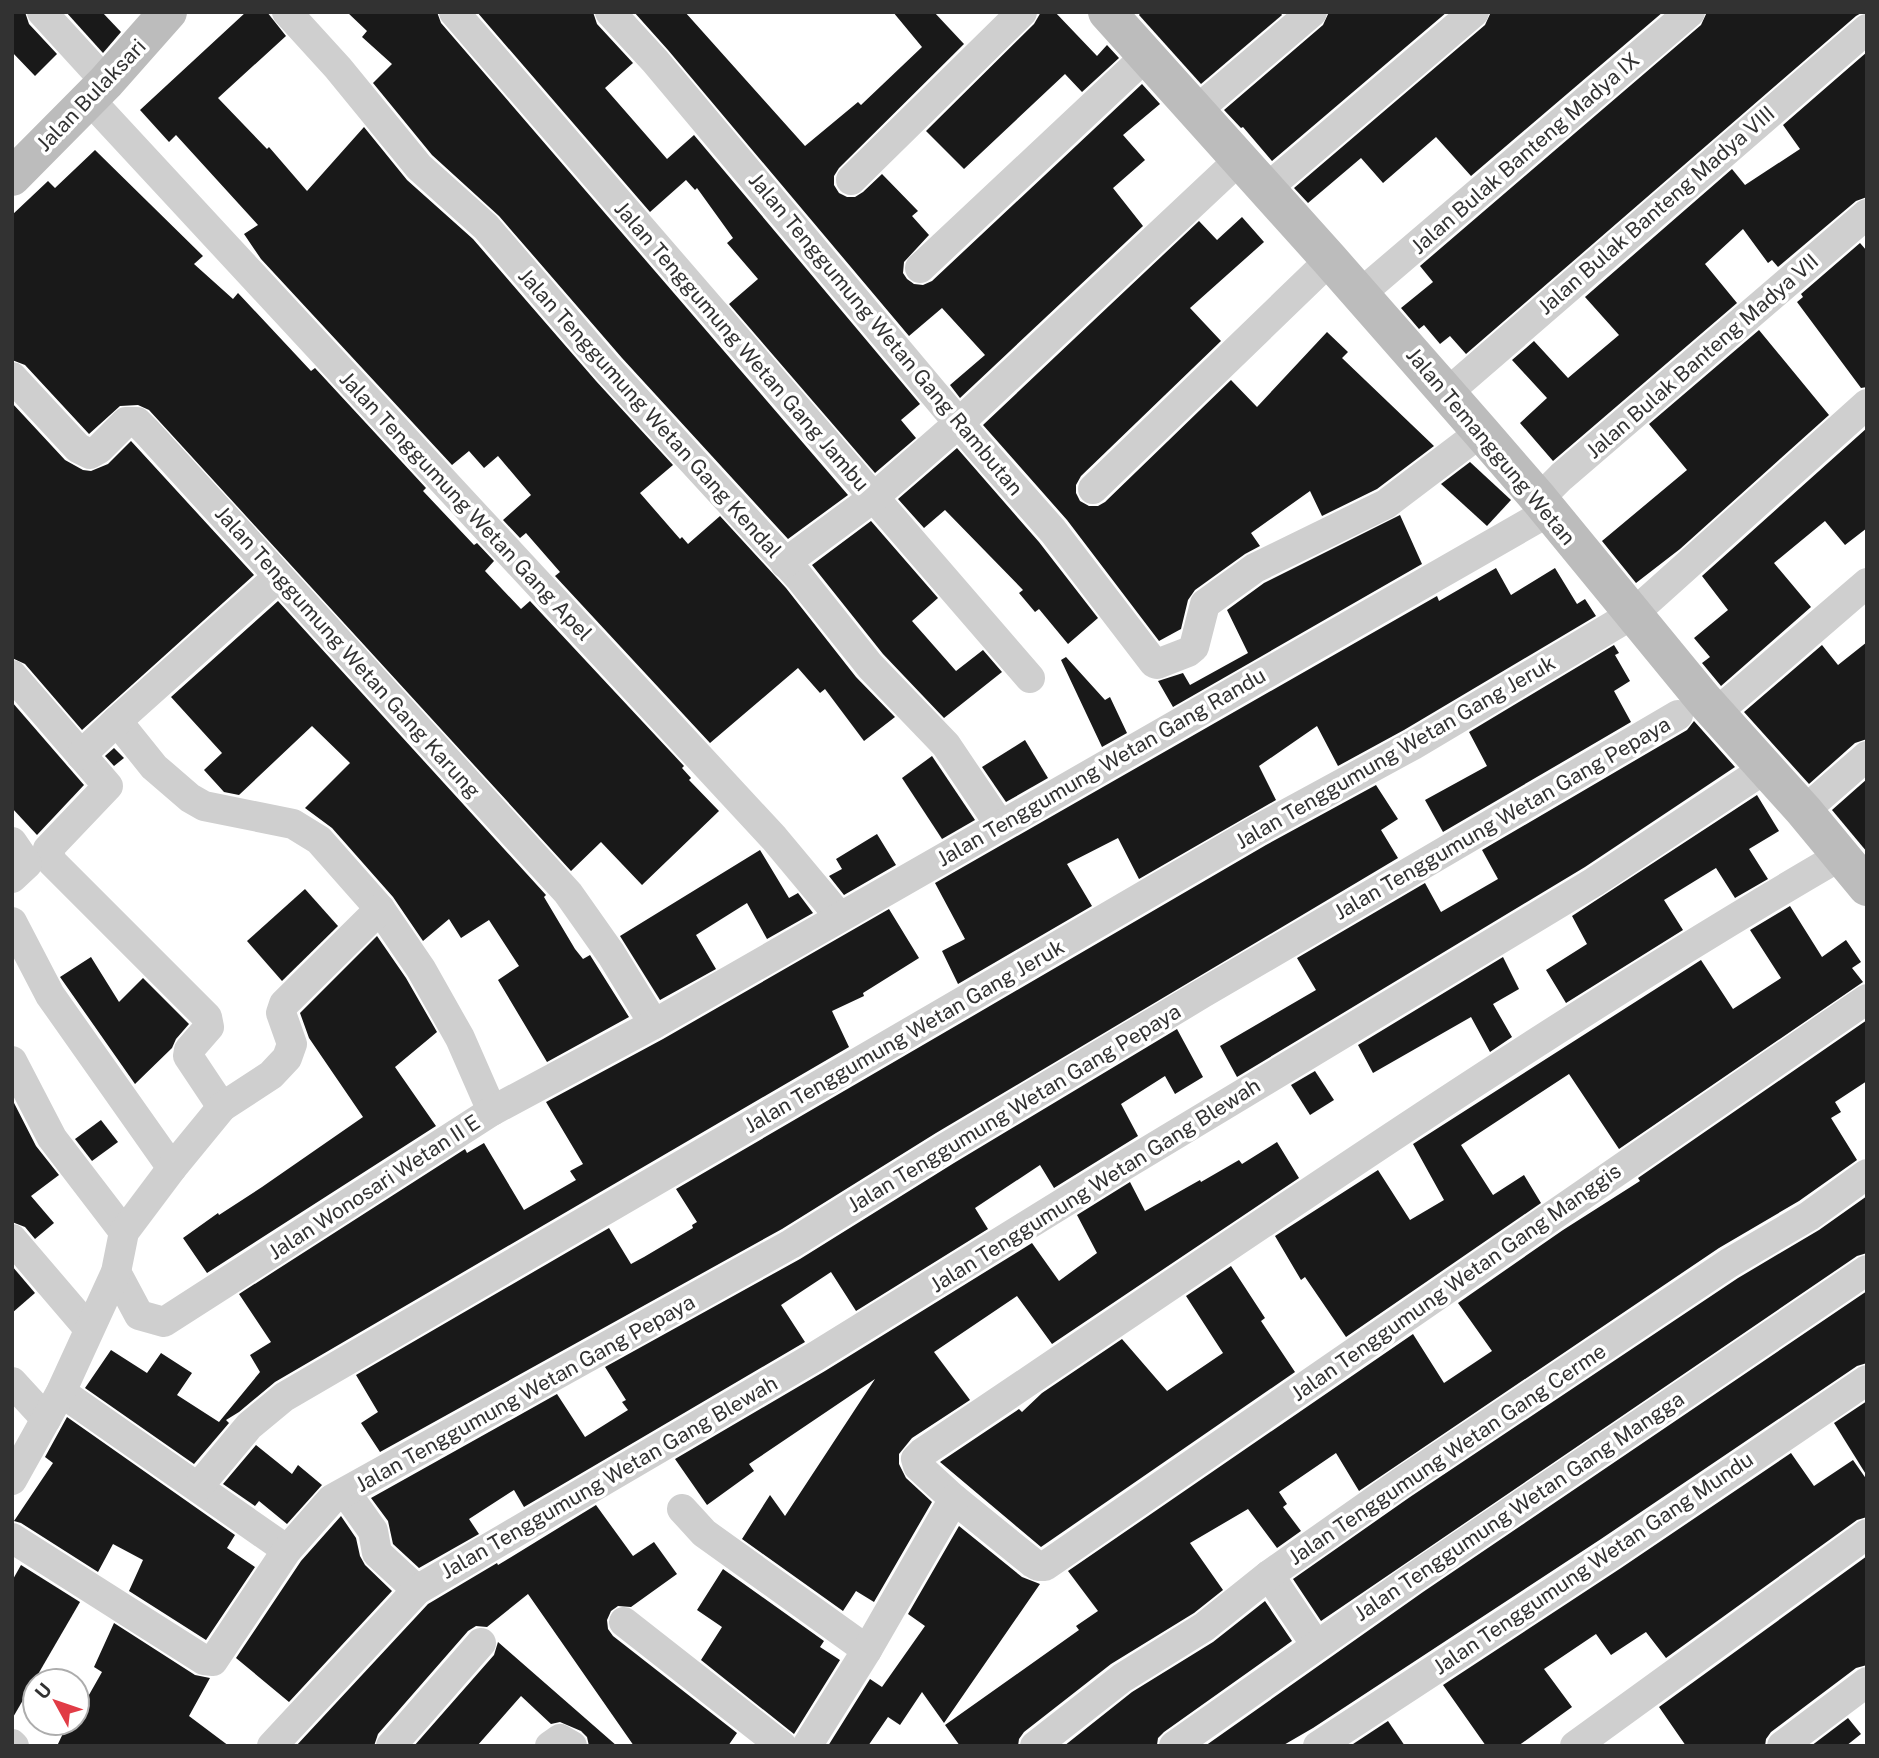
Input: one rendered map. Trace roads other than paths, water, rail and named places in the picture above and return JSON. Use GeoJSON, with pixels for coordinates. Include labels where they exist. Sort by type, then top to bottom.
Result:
{"type":"FeatureCollection","features":[{"type":"Feature","properties":{"kind":"street","name":"Jalan Tenggumung Wetan Gang Apel"},"geometry":{"type":"LineString","coordinates":[[43,12],[98,90],[774,838],[840,916]]}},
{"type":"Feature","properties":{"kind":"street","name":"Jalan Bulaksari"},"geometry":{"type":"LineString","coordinates":[[12,177],[98,90],[168,12]]}},
{"type":"Feature","properties":{"kind":"street","name":"Jalan Tenggumung Wetan Gang Kendal"},"geometry":{"type":"LineString","coordinates":[[287,12],[338,68],[419,167],[486,227],[617,380],[786,563],[870,666],[946,745],[1000,824]]}},
{"type":"Feature","properties":{"kind":"street","name":"Jalan Tenggumung Wetan Gang Jambu"},"geometry":{"type":"LineString","coordinates":[[454,12],[1030,678]]}},
{"type":"Feature","properties":{"kind":"street","name":"Jalan Tenggumung Wetan Gang Rambutan"},"geometry":{"type":"LineString","coordinates":[[610,12],[655,61],[1053,531],[1154,663],[1188,652],[1194,647],[1205,604],[1255,568],[1386,504],[1469,441]]}},
{"type":"Feature","properties":{"kind":"street"},"geometry":{"type":"LineString","coordinates":[[851,180],[1022,12]]}},
{"type":"Feature","properties":{"kind":"street","name":"Jalan Temanggung Wetan"},"geometry":{"type":"LineString","coordinates":[[1107,12],[1447,393],[1469,441],[1538,513],[1696,709],[1747,780],[1804,811],[1829,863],[1867,887]]}},
{"type":"Feature","properties":{"kind":"street"},"geometry":{"type":"LineString","coordinates":[[1196,111],[1312,12]]}},
{"type":"Feature","properties":{"kind":"street"},"geometry":{"type":"LineString","coordinates":[[1266,189],[1474,12]]}},
{"type":"Feature","properties":{"kind":"street","name":"Jalan Bulak Banteng Madya IX"},"geometry":{"type":"LineString","coordinates":[[1360,294],[1690,12]]}},
{"type":"Feature","properties":{"kind":"street","name":"Jalan Bulak Banteng Madya VIII"},"geometry":{"type":"LineString","coordinates":[[1447,393],[1867,29]]}},
{"type":"Feature","properties":{"kind":"street"},"geometry":{"type":"LineString","coordinates":[[920,268],[1146,56]]}},
{"type":"Feature","properties":{"kind":"street"},"geometry":{"type":"LineString","coordinates":[[786,563],[873,498],[960,422],[1240,160]]}},
{"type":"Feature","properties":{"kind":"street","name":"Jalan Bulak Banteng Madya VII"},"geometry":{"type":"LineString","coordinates":[[1538,513],[1561,477],[1867,214]]}},
{"type":"Feature","properties":{"kind":"street"},"geometry":{"type":"LineString","coordinates":[[1093,489],[1330,260]]}},
{"type":"Feature","properties":{"kind":"street","name":"Jalan Tenggumung Wetan Gang Karung"},"geometry":{"type":"LineString","coordinates":[[12,377],[78,448],[90,454],[99,449],[126,422],[137,422],[568,893],[611,954],[654,1024]]}},
{"type":"Feature","properties":{"kind":"street","name":"Jalan Tenggumung Wetan Gang Jeruk"},"geometry":{"type":"LineString","coordinates":[[198,1487],[249,1426],[284,1397],[1256,831],[1413,745],[1624,619],[1867,404]]}},
{"type":"Feature","properties":{"kind":"street","name":"Jalan Tenggumung Wetan Gang Randu"},"geometry":{"type":"LineString","coordinates":[[654,1024],[1538,513]]}},
{"type":"Feature","properties":{"kind":"street"},"geometry":{"type":"LineString","coordinates":[[81,755],[278,577]]}},
{"type":"Feature","properties":{"kind":"street","name":"Jalan Tenggumung Wetan Gang Pepaya"},"geometry":{"type":"LineString","coordinates":[[12,1538],[204,1660],[213,1661],[287,1550],[332,1499],[791,1244],[1203,993],[1696,709],[1867,583]]}},
{"type":"Feature","properties":{"kind":"street"},"geometry":{"type":"LineString","coordinates":[[12,675],[108,786],[25,858]]}},
{"type":"Feature","properties":{"kind":"street"},"geometry":{"type":"LineString","coordinates":[[117,721],[154,766],[190,798],[204,806],[293,824],[319,840],[380,909],[446,1010],[492,1111]]}},
{"type":"Feature","properties":{"kind":"street"},"geometry":{"type":"LineString","coordinates":[[1804,811],[1867,757]]}},
{"type":"Feature","properties":{"kind":"street","name":"Jalan Tenggumung Wetan Gang Blewah"},"geometry":{"type":"LineString","coordinates":[[272,1746],[416,1590],[816,1356],[1111,1173],[1594,882],[1747,780]]}},
{"type":"Feature","properties":{"kind":"street"},"geometry":{"type":"LineString","coordinates":[[25,858],[52,862],[207,1017],[209,1027],[189,1050],[188,1056],[222,1107]]}},
{"type":"Feature","properties":{"kind":"street"},"geometry":{"type":"LineString","coordinates":[[807,1746],[867,1650],[954,1499],[918,1466],[916,1459],[922,1453],[1621,987],[1829,863]]}},
{"type":"Feature","properties":{"kind":"street"},"geometry":{"type":"LineString","coordinates":[[12,1480],[61,1392],[116,1272],[124,1232],[222,1107],[271,1075],[286,1058],[292,1044],[281,1013],[284,1003],[380,909]]}},
{"type":"Feature","properties":{"kind":"street"},"geometry":{"type":"LineString","coordinates":[[12,922],[50,995],[172,1168]]}},
{"type":"Feature","properties":{"kind":"street","name":"Jalan Tenggumung Wetan Gang Manggis"},"geometry":{"type":"LineString","coordinates":[[954,1499],[1032,1563],[1045,1566],[1867,999]]}},
{"type":"Feature","properties":{"kind":"street","name":"Jalan Wonosari Wetan II E"},"geometry":{"type":"LineString","coordinates":[[116,1272],[139,1315],[164,1322],[492,1111],[654,1024]]}},
{"type":"Feature","properties":{"kind":"street"},"geometry":{"type":"LineString","coordinates":[[12,1061],[52,1138],[124,1232]]}},
{"type":"Feature","properties":{"kind":"street","name":"Jalan Tenggumung Wetan Gang Cerme"},"geometry":{"type":"LineString","coordinates":[[1035,1746],[1122,1678],[1204,1627],[1269,1575],[1411,1475],[1729,1263],[1809,1216],[1867,1174]]}},
{"type":"Feature","properties":{"kind":"street"},"geometry":{"type":"LineString","coordinates":[[12,1239],[89,1329]]}},
{"type":"Feature","properties":{"kind":"street","name":"Jalan Tenggumung Wetan Gang Mangga"},"geometry":{"type":"LineString","coordinates":[[1174,1746],[1867,1270]]}},
{"type":"Feature","properties":{"kind":"street","name":"Jalan Tenggumung Wetan Gang Mundu"},"geometry":{"type":"LineString","coordinates":[[1318,1746],[1611,1554],[1867,1380]]}},
{"type":"Feature","properties":{"kind":"street"},"geometry":{"type":"LineString","coordinates":[[12,1382],[46,1419]]}},
{"type":"Feature","properties":{"kind":"street"},"geometry":{"type":"LineString","coordinates":[[61,1392],[287,1550]]}},
{"type":"Feature","properties":{"kind":"street"},"geometry":{"type":"LineString","coordinates":[[346,1493],[373,1531],[377,1553],[416,1590]]}},
{"type":"Feature","properties":{"kind":"street"},"geometry":{"type":"LineString","coordinates":[[682,1509],[704,1534],[867,1650]]}},
{"type":"Feature","properties":{"kind":"street"},"geometry":{"type":"LineString","coordinates":[[1574,1746],[1867,1534]]}},
{"type":"Feature","properties":{"kind":"street"},"geometry":{"type":"LineString","coordinates":[[1269,1575],[1316,1646]]}},
{"type":"Feature","properties":{"kind":"street"},"geometry":{"type":"LineString","coordinates":[[624,1622],[782,1746]]}},
{"type":"Feature","properties":{"kind":"street"},"geometry":{"type":"LineString","coordinates":[[391,1746],[481,1643]]}},
{"type":"Feature","properties":{"kind":"street"},"geometry":{"type":"LineString","coordinates":[[1782,1746],[1867,1682]]}}]}
